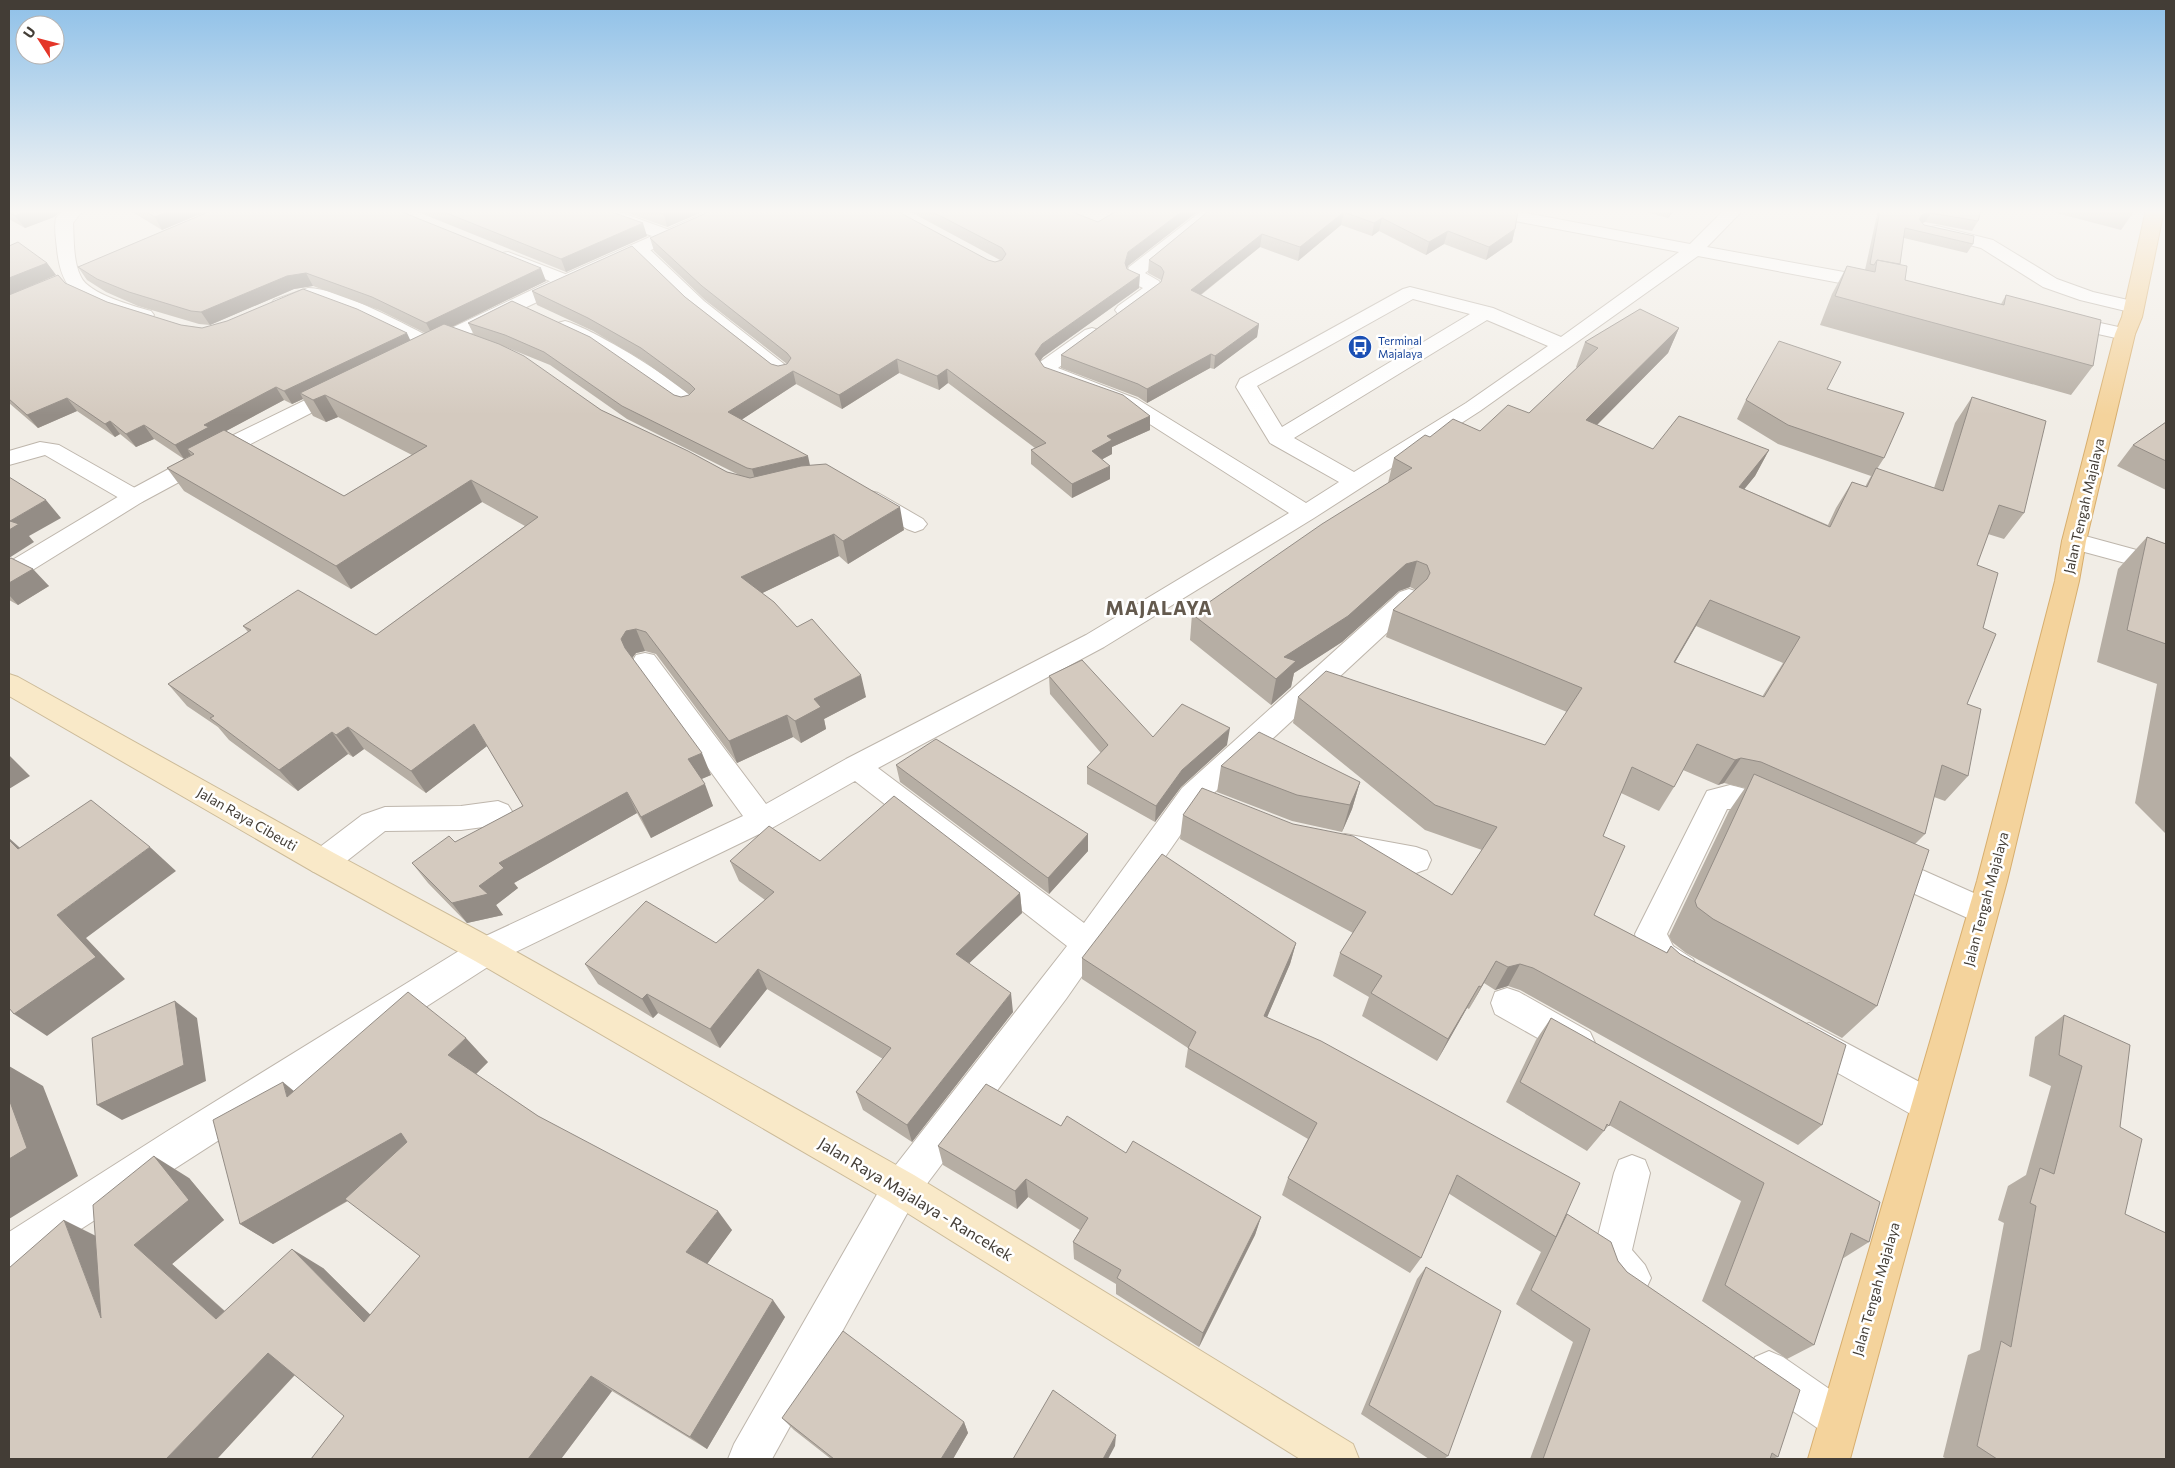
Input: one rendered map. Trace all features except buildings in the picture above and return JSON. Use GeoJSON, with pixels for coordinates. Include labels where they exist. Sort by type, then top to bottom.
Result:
{"type":"FeatureCollection","features":[{"type":"Feature","properties":{"kind":"main road","name":"Jalan Tengah Majalaya"},"geometry":{"type":"LineString","coordinates":[[1829,1459],[1840,1420],[1882,1214],[1928,1105],[1992,880],[2139,279]]}},
{"type":"Feature","properties":{"kind":"main road","name":"Jalan Raya Cibeuti"},"geometry":{"type":"LineString","coordinates":[[9,684],[323,862],[486,951]]}},
{"type":"Feature","properties":{"kind":"main road","name":"Jalan Raya Majalaya - Rancekek"},"geometry":{"type":"LineString","coordinates":[[486,951],[901,1188],[1338,1459]]}},
{"type":"Feature","properties":{"kind":"street"},"geometry":{"type":"LineString","coordinates":[[54,286],[70,279]]}},
{"type":"Feature","properties":{"kind":"street"},"geometry":{"type":"LineString","coordinates":[[81,279],[82,290],[122,309],[165,321]]}},
{"type":"Feature","properties":{"kind":"street"},"geometry":{"type":"LineString","coordinates":[[560,279],[566,281]]}},
{"type":"Feature","properties":{"kind":"street"},"geometry":{"type":"LineString","coordinates":[[269,310],[302,295],[318,294],[371,316],[423,350],[572,279]]}},
{"type":"Feature","properties":{"kind":"street"},"geometry":{"type":"LineString","coordinates":[[670,279],[697,305],[782,372]]}},
{"type":"Feature","properties":{"kind":"street"},"geometry":{"type":"LineString","coordinates":[[1138,279],[1152,285],[1154,289],[1047,366],[1049,372],[1137,408],[1306,513]]}},
{"type":"Feature","properties":{"kind":"street"},"geometry":{"type":"LineString","coordinates":[[9,1254],[182,1142],[486,951],[762,820],[856,767],[1095,641],[1306,513],[1473,407],[1655,279]]}},
{"type":"Feature","properties":{"kind":"street"},"geometry":{"type":"LineString","coordinates":[[1849,279],[1890,286]]}},
{"type":"Feature","properties":{"kind":"street"},"geometry":{"type":"LineString","coordinates":[[2040,279],[2130,320]]}},
{"type":"Feature","properties":{"kind":"street"},"geometry":{"type":"LineString","coordinates":[[1355,482],[1278,438],[1246,387],[1247,383],[1406,294],[1421,295],[1486,312],[1563,345]]}},
{"type":"Feature","properties":{"kind":"street"},"geometry":{"type":"LineString","coordinates":[[516,305],[613,351],[657,380],[686,403]]}},
{"type":"Feature","properties":{"kind":"street"},"geometry":{"type":"LineString","coordinates":[[1278,438],[1486,312]]}},
{"type":"Feature","properties":{"kind":"street"},"geometry":{"type":"LineString","coordinates":[[2043,316],[2130,320]]}},
{"type":"Feature","properties":{"kind":"street"},"geometry":{"type":"LineString","coordinates":[[451,336],[477,346]]}},
{"type":"Feature","properties":{"kind":"street"},"geometry":{"type":"LineString","coordinates":[[9,573],[134,496],[222,449],[360,381]]}},
{"type":"Feature","properties":{"kind":"street"},"geometry":{"type":"LineString","coordinates":[[9,458],[35,449],[51,450],[134,496]]}},
{"type":"Feature","properties":{"kind":"street"},"geometry":{"type":"LineString","coordinates":[[851,487],[915,524]]}},
{"type":"Feature","properties":{"kind":"street"},"geometry":{"type":"LineString","coordinates":[[2074,541],[2166,566]]}},
{"type":"Feature","properties":{"kind":"street"},"geometry":{"type":"LineString","coordinates":[[749,1459],[901,1188],[1055,989],[1178,819],[1205,802],[1410,598]]}},
{"type":"Feature","properties":{"kind":"street"},"geometry":{"type":"LineString","coordinates":[[645,662],[762,820]]}},
{"type":"Feature","properties":{"kind":"street"},"geometry":{"type":"LineString","coordinates":[[856,767],[1087,943]]}},
{"type":"Feature","properties":{"kind":"street"},"geometry":{"type":"LineString","coordinates":[[1708,984],[1661,957],[1655,950],[1651,934],[1717,800],[1724,796],[1732,797],[1795,826]]}},
{"type":"Feature","properties":{"kind":"street"},"geometry":{"type":"LineString","coordinates":[[323,862],[372,823],[384,819],[460,818],[498,813]]}},
{"type":"Feature","properties":{"kind":"street"},"geometry":{"type":"LineString","coordinates":[[1315,840],[1416,860]]}},
{"type":"Feature","properties":{"kind":"street"},"geometry":{"type":"LineString","coordinates":[[1858,854],[1983,911]]}},
{"type":"Feature","properties":{"kind":"street"},"geometry":{"type":"LineString","coordinates":[[1507,1003],[1602,1057]]}},
{"type":"Feature","properties":{"kind":"street"},"geometry":{"type":"LineString","coordinates":[[1784,1026],[1928,1105]]}},
{"type":"Feature","properties":{"kind":"street"},"geometry":{"type":"LineString","coordinates":[[1632,1173],[1613,1251],[1616,1262],[1624,1272],[1656,1294]]}},
{"type":"Feature","properties":{"kind":"street"},"geometry":{"type":"LineString","coordinates":[[1744,1354],[1840,1420]]}},
{"type":"Feature","properties":{"kind":"place","name":"Terminal Majalaya"},"geometry":{"type":"Point","coordinates":[1360,347]}},
{"type":"Feature","properties":{"kind":"district","name":"MAJALAYA"},"geometry":{"type":"Point","coordinates":[1159,608]}}]}
